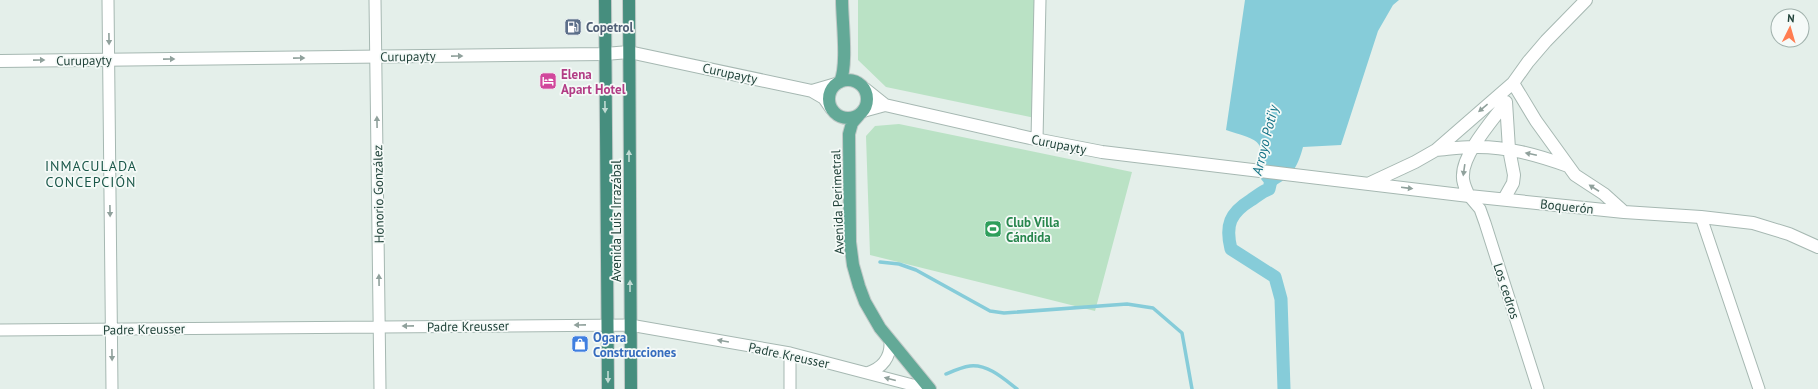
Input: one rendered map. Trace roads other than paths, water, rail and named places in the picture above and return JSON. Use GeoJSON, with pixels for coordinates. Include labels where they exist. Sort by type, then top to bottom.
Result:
{"type":"FeatureCollection","features":[{"type":"Feature","properties":{"kind":"highway"},"geometry":{"type":"LineString","coordinates":[[605,0],[608,389]]}},
{"type":"Feature","properties":{"kind":"highway","name":"Avenida Luis Irrazábal"},"geometry":{"type":"LineString","coordinates":[[629,0],[631,389]]}},
{"type":"Feature","properties":{"kind":"main road"},"geometry":{"type":"LineString","coordinates":[[842,0],[843,73],[829,95],[834,111],[847,118],[861,113]]}},
{"type":"Feature","properties":{"kind":"main road"},"geometry":{"type":"LineString","coordinates":[[844,61],[861,85]]}},
{"type":"Feature","properties":{"kind":"main road"},"geometry":{"type":"LineString","coordinates":[[838,83],[845,80],[861,85]]}},
{"type":"Feature","properties":{"kind":"main road","name":"Avenida Perimetral"},"geometry":{"type":"LineString","coordinates":[[848,134],[852,123],[861,113],[868,100],[861,85]]}},
{"type":"Feature","properties":{"kind":"main road","name":"Avenida Perimetral"},"geometry":{"type":"LineString","coordinates":[[834,111],[847,128],[848,134],[850,242],[853,265],[859,286],[865,302],[880,328],[929,389]]}},
{"type":"Feature","properties":{"kind":"street"},"geometry":{"type":"LineString","coordinates":[[108,0],[112,389]]}},
{"type":"Feature","properties":{"kind":"street","name":"Honorio González"},"geometry":{"type":"LineString","coordinates":[[376,0],[380,389]]}},
{"type":"Feature","properties":{"kind":"street"},"geometry":{"type":"LineString","coordinates":[[1037,139],[1040,0]]}},
{"type":"Feature","properties":{"kind":"street"},"geometry":{"type":"LineString","coordinates":[[1368,183],[1396,172],[1436,150],[1513,83],[1546,41],[1586,0]]}},
{"type":"Feature","properties":{"kind":"street","name":"Curupayty"},"geometry":{"type":"LineString","coordinates":[[0,61],[605,54],[629,52],[812,91],[824,98],[834,111]]}},
{"type":"Feature","properties":{"kind":"street","name":"Curupayty"},"geometry":{"type":"LineString","coordinates":[[812,91],[838,83]]}},
{"type":"Feature","properties":{"kind":"street"},"geometry":{"type":"LineString","coordinates":[[1469,196],[1464,184],[1463,170],[1465,164],[1474,147],[1506,102],[1513,83]]}},
{"type":"Feature","properties":{"kind":"street"},"geometry":{"type":"LineString","coordinates":[[1513,83],[1536,121],[1575,175],[1604,194],[1624,212]]}},
{"type":"Feature","properties":{"kind":"street","name":"Curupayty"},"geometry":{"type":"LineString","coordinates":[[861,85],[885,105],[1037,139],[1109,153],[1312,178]]}},
{"type":"Feature","properties":{"kind":"street"},"geometry":{"type":"LineString","coordinates":[[1504,199],[1513,183],[1514,175],[1509,149],[1506,102]]}},
{"type":"Feature","properties":{"kind":"street","name":"Curupayty"},"geometry":{"type":"LineString","coordinates":[[861,113],[885,105]]}},
{"type":"Feature","properties":{"kind":"street"},"geometry":{"type":"LineString","coordinates":[[1436,150],[1474,147],[1509,149],[1538,155],[1568,166]]}},
{"type":"Feature","properties":{"kind":"street","name":"Boquerón"},"geometry":{"type":"LineString","coordinates":[[1312,178],[1624,212],[1753,222],[1789,234],[1818,247]]}},
{"type":"Feature","properties":{"kind":"street","name":"Los cedros"},"geometry":{"type":"LineString","coordinates":[[1469,196],[1480,209],[1538,389]]}},
{"type":"Feature","properties":{"kind":"street"},"geometry":{"type":"LineString","coordinates":[[1701,217],[1759,389]]}},
{"type":"Feature","properties":{"kind":"street","name":"Padre Kreusser"},"geometry":{"type":"LineString","coordinates":[[0,330],[630,325],[790,353],[929,389]]}},
{"type":"Feature","properties":{"kind":"street"},"geometry":{"type":"LineString","coordinates":[[867,373],[876,371],[884,364],[889,353],[890,340]]}},
{"type":"Feature","properties":{"kind":"street"},"geometry":{"type":"LineString","coordinates":[[790,353],[790,389]]}},
{"type":"Feature","properties":{"kind":"water"},"geometry":{"type":"Polygon","coordinates":[[[1245,0],[1399,0],[1393,5],[1378,31],[1341,145],[1303,147],[1298,162],[1292,172],[1282,181],[1269,189],[1261,179],[1262,156],[1261,149],[1258,144],[1248,137],[1226,130],[1245,0]]]}},
{"type":"Feature","properties":{"kind":"waterway","name":"Arroyo Poti'y"},"geometry":{"type":"LineString","coordinates":[[1273,172],[1269,189],[1244,205],[1234,215],[1229,226],[1229,241],[1231,249],[1275,277],[1281,299],[1284,389]]}},
{"type":"Feature","properties":{"kind":"waterway"},"geometry":{"type":"LineString","coordinates":[[880,262],[899,264],[916,270],[990,311],[1004,313],[1127,304],[1153,308],[1182,333],[1192,389]]}},
{"type":"Feature","properties":{"kind":"waterway"},"geometry":{"type":"LineString","coordinates":[[946,374],[970,366],[983,367],[995,373],[1017,389]]}},
{"type":"Feature","properties":{"kind":"place","name":"Copetrol"},"geometry":{"type":"Point","coordinates":[573,27]}},
{"type":"Feature","properties":{"kind":"place","name":"Elena Apart Hotel"},"geometry":{"type":"Point","coordinates":[548,81]}},
{"type":"Feature","properties":{"kind":"place","name":"Club Villa Cándida"},"geometry":{"type":"Point","coordinates":[993,229]}},
{"type":"Feature","properties":{"kind":"place","name":"Ogara Construcciones"},"geometry":{"type":"Point","coordinates":[580,344]}},
{"type":"Feature","properties":{"kind":"district","name":"INMACULADA CONCEPCIÓN"},"geometry":{"type":"Point","coordinates":[91,174]}}]}
